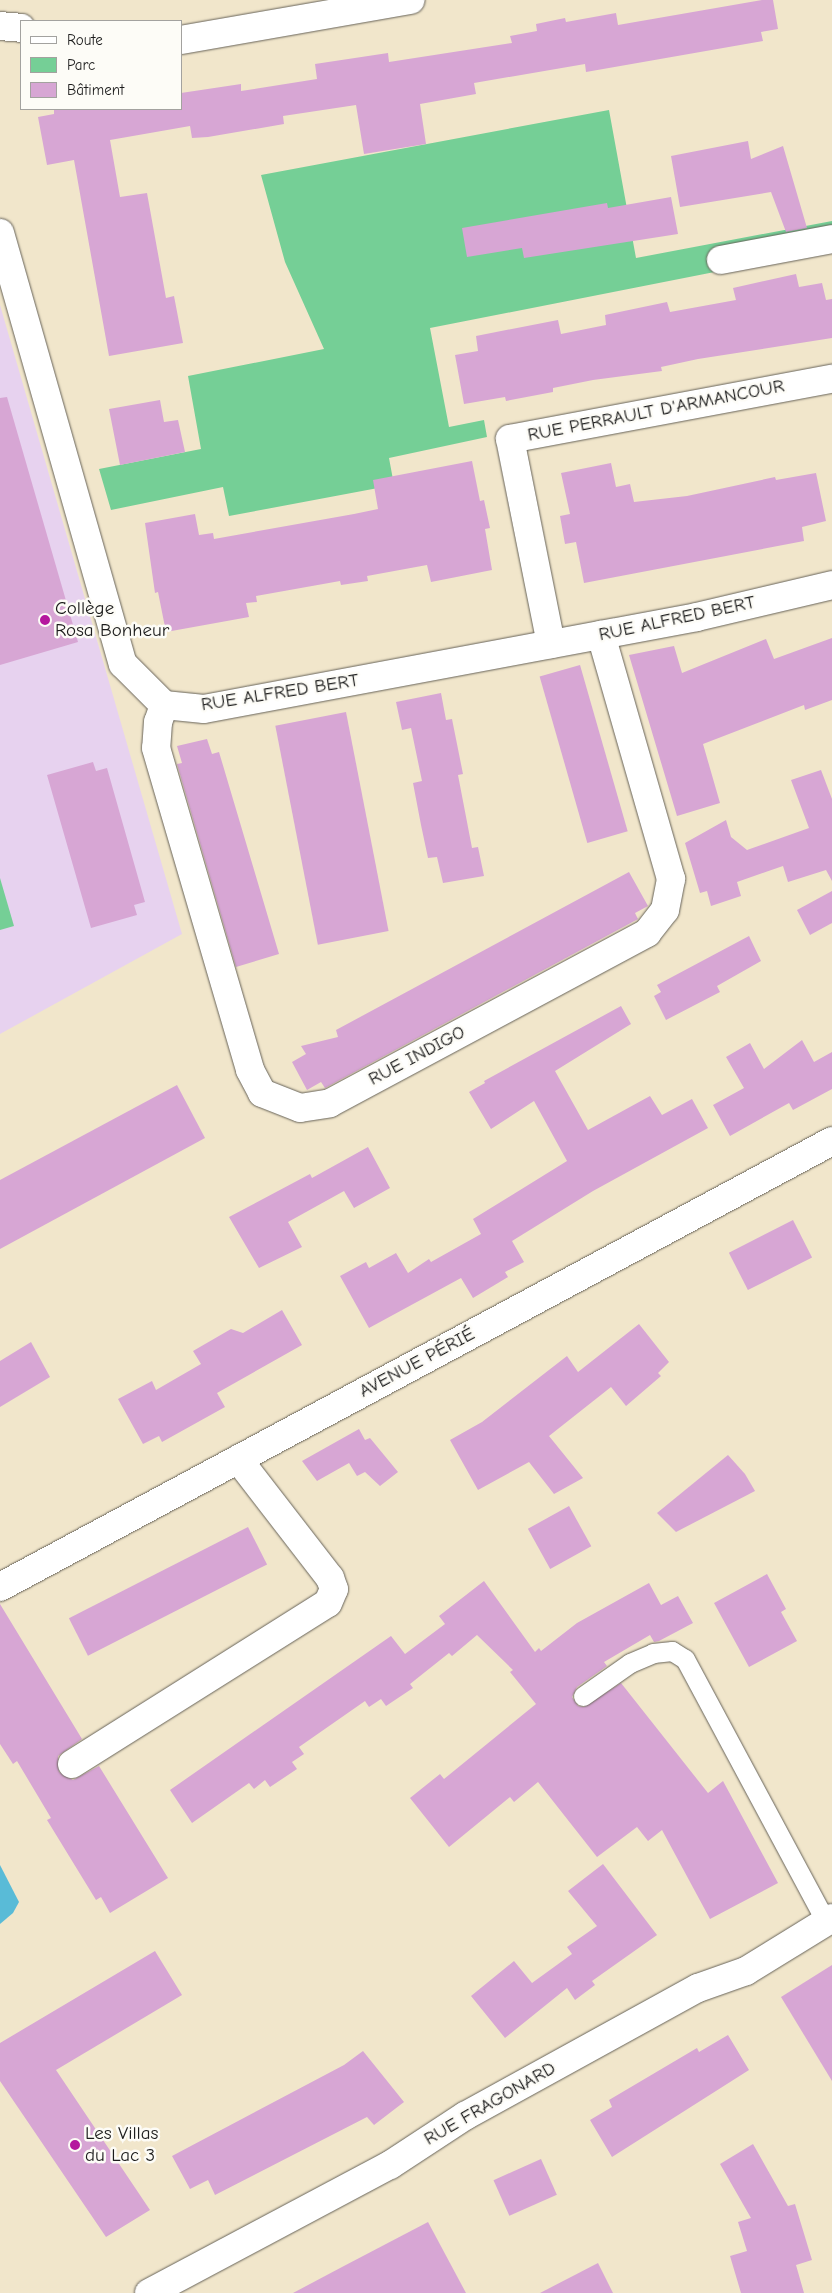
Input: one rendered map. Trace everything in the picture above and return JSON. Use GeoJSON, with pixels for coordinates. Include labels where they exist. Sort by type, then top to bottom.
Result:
{"type":"FeatureCollection","features":[{"type":"Feature","properties":{"kind":"street"},"geometry":{"type":"LineString","coordinates":[[182,40],[412,0]]}},
{"type":"Feature","properties":{"kind":"street"},"geometry":{"type":"LineString","coordinates":[[0,26],[20,28]]}},
{"type":"Feature","properties":{"kind":"street"},"geometry":{"type":"LineString","coordinates":[[0,233],[123,664],[164,705]]}},
{"type":"Feature","properties":{"kind":"street"},"geometry":{"type":"LineString","coordinates":[[721,260],[832,238]]}},
{"type":"Feature","properties":{"kind":"street","name":"RUE PERRAULT D'ARMANCOUR"},"geometry":{"type":"LineString","coordinates":[[550,644],[510,439],[832,379]]}},
{"type":"Feature","properties":{"kind":"street","name":"RUE ALFRED BERT"},"geometry":{"type":"LineString","coordinates":[[164,705],[204,709],[697,617],[832,585]]}},
{"type":"Feature","properties":{"kind":"street","name":"RUE INDIGO"},"geometry":{"type":"LineString","coordinates":[[164,705],[158,722],[156,748],[250,1070],[262,1093],[300,1108],[330,1103],[647,933],[665,910],[671,879],[601,635]]}},
{"type":"Feature","properties":{"kind":"street","name":"AVENUE PÉRIÉ"},"geometry":{"type":"LineString","coordinates":[[1,1586],[832,1141]]}},
{"type":"Feature","properties":{"kind":"street"},"geometry":{"type":"LineString","coordinates":[[72,1764],[328,1602],[334,1589],[330,1578],[238,1458]]}},
{"type":"Feature","properties":{"kind":"street","name":"RUE FRAGONARD"},"geometry":{"type":"LineString","coordinates":[[149,2293],[390,2165],[465,2116],[698,1988],[746,1971],[829,1920]]}},
{"type":"Feature","properties":{"kind":"lane"},"geometry":{"type":"LineString","coordinates":[[583,1696],[630,1663],[653,1653],[672,1651],[685,1659],[829,1920]]}},
{"type":"Feature","properties":{"kind":"shaded area","name":"Collège Rosa Bonheur"},"geometry":{"type":"Polygon","coordinates":[[[0,305],[182,934],[0,1034],[0,305]]]}},
{"type":"Feature","properties":{"kind":"green space"},"geometry":{"type":"Polygon","coordinates":[[[609,110],[636,258],[832,221],[832,249],[430,328],[449,427],[484,420],[487,437],[389,458],[394,485],[229,516],[223,487],[111,510],[99,469],[201,449],[188,376],[324,349],[285,262],[261,175],[609,110]]]}},
{"type":"Feature","properties":{"kind":"green space"},"geometry":{"type":"Polygon","coordinates":[[[0,878],[14,926],[0,930],[0,878]]]}},
{"type":"Feature","properties":{"kind":"water"},"geometry":{"type":"Polygon","coordinates":[[[0,1865],[19,1902],[13,1913],[0,1924],[0,1865]]]}},
{"type":"Feature","properties":{"kind":"building"},"geometry":{"type":"Polygon","coordinates":[[[762,0],[773,0],[778,29],[761,32],[763,41],[586,72],[585,64],[474,83],[476,94],[420,104],[426,144],[364,154],[356,105],[283,116],[284,124],[208,137],[192,138],[190,126],[110,140],[120,197],[147,193],[166,298],[174,296],[183,343],[109,356],[74,160],[47,165],[38,117],[54,114],[54,110],[182,110],[182,93],[241,84],[241,91],[317,79],[315,64],[388,53],[389,62],[512,43],[510,36],[537,31],[536,24],[565,18],[566,22],[616,13],[618,25],[762,0]]]}},
{"type":"Feature","properties":{"kind":"building"},"geometry":{"type":"Polygon","coordinates":[[[748,141],[751,159],[783,146],[807,228],[786,232],[771,192],[680,207],[671,156],[748,141]]]}},
{"type":"Feature","properties":{"kind":"building"},"geometry":{"type":"Polygon","coordinates":[[[671,197],[678,234],[524,258],[522,248],[467,257],[462,228],[607,203],[608,208],[671,197]]]}},
{"type":"Feature","properties":{"kind":"building"},"geometry":{"type":"Polygon","coordinates":[[[796,274],[799,287],[822,283],[826,300],[832,299],[832,338],[698,359],[661,367],[662,371],[593,380],[553,388],[553,392],[506,401],[505,397],[464,404],[455,355],[478,351],[476,336],[558,320],[561,334],[606,325],[605,315],[667,302],[670,312],[736,300],[733,288],[796,274]]]}},
{"type":"Feature","properties":{"kind":"building"},"geometry":{"type":"Polygon","coordinates":[[[7,397],[78,642],[0,665],[0,398],[7,397]]]}},
{"type":"Feature","properties":{"kind":"building"},"geometry":{"type":"Polygon","coordinates":[[[160,400],[164,422],[178,420],[185,452],[120,465],[109,409],[160,400]]]}},
{"type":"Feature","properties":{"kind":"building"},"geometry":{"type":"Polygon","coordinates":[[[472,461],[480,501],[484,500],[490,528],[485,529],[492,570],[431,582],[427,565],[367,576],[368,581],[341,585],[340,581],[256,596],[257,602],[246,603],[249,617],[166,632],[158,592],[155,593],[145,523],[195,514],[199,535],[213,533],[214,539],[354,514],[378,509],[373,480],[472,461]]]}},
{"type":"Feature","properties":{"kind":"building"},"geometry":{"type":"Polygon","coordinates":[[[611,463],[616,487],[630,484],[634,502],[687,496],[775,477],[776,480],[816,473],[826,521],[802,527],[804,541],[584,583],[576,542],[565,544],[560,516],[570,514],[561,473],[611,463]]]}},
{"type":"Feature","properties":{"kind":"building"},"geometry":{"type":"Polygon","coordinates":[[[832,638],[832,700],[805,710],[804,705],[703,744],[720,803],[677,816],[629,655],[674,646],[682,673],[766,639],[774,659],[832,638]]]}},
{"type":"Feature","properties":{"kind":"building"},"geometry":{"type":"Polygon","coordinates":[[[580,665],[628,831],[587,843],[540,677],[580,665]]]}},
{"type":"Feature","properties":{"kind":"building"},"geometry":{"type":"Polygon","coordinates":[[[441,693],[446,720],[452,719],[463,774],[458,775],[472,848],[478,847],[484,876],[443,883],[437,857],[428,858],[413,783],[422,781],[411,728],[402,730],[396,702],[441,693]]]}},
{"type":"Feature","properties":{"kind":"building"},"geometry":{"type":"Polygon","coordinates":[[[346,712],[389,931],[318,945],[275,726],[346,712]]]}},
{"type":"Feature","properties":{"kind":"building"},"geometry":{"type":"Polygon","coordinates":[[[207,739],[212,754],[219,752],[279,954],[236,967],[177,764],[182,763],[177,746],[207,739]]]}},
{"type":"Feature","properties":{"kind":"building"},"geometry":{"type":"Polygon","coordinates":[[[93,762],[96,771],[107,768],[145,902],[134,905],[137,915],[91,928],[47,775],[93,762]]]}},
{"type":"Feature","properties":{"kind":"building"},"geometry":{"type":"Polygon","coordinates":[[[821,770],[832,799],[832,881],[826,870],[788,882],[783,866],[737,882],[741,896],[711,906],[707,891],[700,893],[685,843],[726,820],[731,837],[747,850],[809,828],[791,780],[821,770]]]}},
{"type":"Feature","properties":{"kind":"building"},"geometry":{"type":"Polygon","coordinates":[[[629,872],[648,906],[635,913],[638,919],[325,1088],[321,1082],[307,1090],[292,1062],[306,1054],[301,1046],[338,1037],[336,1030],[629,872]]]}},
{"type":"Feature","properties":{"kind":"building"},"geometry":{"type":"Polygon","coordinates":[[[832,891],[832,923],[810,935],[797,910],[832,891]]]}},
{"type":"Feature","properties":{"kind":"building"},"geometry":{"type":"Polygon","coordinates":[[[749,936],[761,961],[717,986],[720,992],[666,1020],[654,996],[661,992],[657,985],[749,936]]]}},
{"type":"Feature","properties":{"kind":"building"},"geometry":{"type":"Polygon","coordinates":[[[621,1006],[631,1024],[555,1071],[588,1130],[650,1096],[662,1115],[692,1099],[708,1128],[593,1191],[512,1241],[524,1262],[505,1272],[508,1277],[473,1298],[461,1278],[369,1328],[340,1276],[366,1262],[369,1268],[396,1253],[408,1273],[429,1259],[431,1262],[481,1234],[473,1219],[567,1161],[534,1101],[491,1129],[469,1092],[485,1083],[484,1081],[621,1006]]]}},
{"type":"Feature","properties":{"kind":"building"},"geometry":{"type":"Polygon","coordinates":[[[802,1040],[814,1062],[832,1052],[832,1089],[793,1110],[789,1103],[730,1136],[713,1105],[744,1088],[726,1057],[750,1043],[764,1069],[802,1040]]]}},
{"type":"Feature","properties":{"kind":"building"},"geometry":{"type":"Polygon","coordinates":[[[177,1085],[205,1138],[0,1249],[0,1180],[177,1085]]]}},
{"type":"Feature","properties":{"kind":"building"},"geometry":{"type":"Polygon","coordinates":[[[368,1147],[390,1188],[354,1208],[344,1191],[288,1222],[302,1247],[259,1268],[229,1217],[310,1174],[312,1178],[368,1147]]]}},
{"type":"Feature","properties":{"kind":"building"},"geometry":{"type":"Polygon","coordinates":[[[793,1220],[812,1257],[748,1290],[729,1253],[793,1220]]]}},
{"type":"Feature","properties":{"kind":"building"},"geometry":{"type":"Polygon","coordinates":[[[282,1310],[302,1345],[217,1393],[225,1407],[162,1442],[159,1436],[143,1444],[118,1399],[152,1381],[156,1390],[201,1364],[193,1351],[231,1329],[243,1333],[282,1310]]]}},
{"type":"Feature","properties":{"kind":"building"},"geometry":{"type":"Polygon","coordinates":[[[639,1324],[669,1362],[658,1373],[661,1376],[626,1406],[611,1387],[549,1436],[583,1478],[554,1494],[529,1462],[478,1490],[450,1440],[482,1422],[567,1356],[578,1372],[639,1324]]]}},
{"type":"Feature","properties":{"kind":"building"},"geometry":{"type":"Polygon","coordinates":[[[31,1342],[50,1377],[0,1407],[0,1361],[31,1342]]]}},
{"type":"Feature","properties":{"kind":"building"},"geometry":{"type":"Polygon","coordinates":[[[359,1429],[365,1440],[370,1438],[398,1472],[380,1486],[365,1472],[357,1476],[349,1463],[317,1481],[302,1461],[359,1429]]]}},
{"type":"Feature","properties":{"kind":"building"},"geometry":{"type":"Polygon","coordinates":[[[728,1455],[745,1474],[755,1491],[676,1532],[657,1513],[728,1455]]]}},
{"type":"Feature","properties":{"kind":"building"},"geometry":{"type":"Polygon","coordinates":[[[569,1506],[591,1546],[550,1569],[528,1529],[569,1506]]]}},
{"type":"Feature","properties":{"kind":"building"},"geometry":{"type":"Polygon","coordinates":[[[248,1527],[267,1564],[88,1656],[69,1618],[248,1527]]]}},
{"type":"Feature","properties":{"kind":"building"},"geometry":{"type":"Polygon","coordinates":[[[767,1574],[786,1609],[781,1612],[797,1641],[749,1667],[714,1603],[767,1574]]]}},
{"type":"Feature","properties":{"kind":"building"},"geometry":{"type":"Polygon","coordinates":[[[484,1581],[535,1652],[539,1648],[541,1651],[577,1623],[649,1583],[661,1605],[678,1596],[693,1623],[659,1641],[654,1642],[650,1635],[604,1662],[607,1666],[577,1687],[572,1697],[578,1706],[584,1707],[621,1683],[708,1793],[723,1781],[778,1883],[710,1919],[662,1830],[648,1841],[637,1827],[597,1857],[538,1782],[514,1802],[510,1797],[449,1847],[410,1798],[440,1774],[444,1779],[536,1704],[510,1672],[513,1670],[477,1635],[452,1656],[449,1653],[410,1684],[413,1688],[386,1706],[381,1699],[369,1707],[365,1701],[299,1747],[304,1754],[292,1762],[297,1769],[270,1787],[265,1780],[254,1789],[249,1783],[192,1823],[170,1790],[391,1636],[405,1654],[445,1624],[439,1616],[484,1581]]]}},
{"type":"Feature","properties":{"kind":"building"},"geometry":{"type":"Polygon","coordinates":[[[0,1604],[82,1739],[58,1756],[59,1772],[73,1780],[99,1766],[168,1878],[110,1913],[101,1897],[96,1900],[47,1820],[51,1818],[17,1761],[13,1764],[0,1744],[0,1604]]]}},
{"type":"Feature","properties":{"kind":"building"},"geometry":{"type":"Polygon","coordinates":[[[603,1864],[657,1935],[592,1981],[595,1985],[575,2000],[567,1988],[505,2038],[471,1996],[514,1961],[532,1983],[572,1954],[567,1947],[597,1926],[568,1891],[603,1864]]]}},
{"type":"Feature","properties":{"kind":"building","name":"Les Villas du Lac 3"},"geometry":{"type":"Polygon","coordinates":[[[155,1951],[182,1995],[56,2070],[150,2210],[106,2237],[0,2081],[0,2043],[155,1951]]]}},
{"type":"Feature","properties":{"kind":"building"},"geometry":{"type":"Polygon","coordinates":[[[832,1965],[832,2081],[781,1997],[832,1965]]]}},
{"type":"Feature","properties":{"kind":"building"},"geometry":{"type":"Polygon","coordinates":[[[728,2035],[749,2070],[612,2157],[590,2120],[612,2107],[609,2100],[697,2048],[699,2052],[728,2035]]]}},
{"type":"Feature","properties":{"kind":"building"},"geometry":{"type":"Polygon","coordinates":[[[363,2051],[404,2102],[374,2125],[367,2117],[215,2195],[208,2180],[190,2189],[172,2156],[344,2065],[363,2051]]]}},
{"type":"Feature","properties":{"kind":"building"},"geometry":{"type":"Polygon","coordinates":[[[753,2144],[788,2206],[795,2204],[812,2260],[796,2265],[804,2293],[741,2293],[730,2256],[747,2251],[738,2222],[751,2218],[720,2164],[753,2144]]]}},
{"type":"Feature","properties":{"kind":"building"},"geometry":{"type":"Polygon","coordinates":[[[541,2159],[557,2195],[509,2216],[493,2180],[541,2159]]]}},
{"type":"Feature","properties":{"kind":"building"},"geometry":{"type":"Polygon","coordinates":[[[428,2222],[466,2293],[293,2293],[342,2267],[428,2222]]]}},
{"type":"Feature","properties":{"kind":"building"},"geometry":{"type":"Polygon","coordinates":[[[598,2263],[613,2293],[540,2293],[598,2263]]]}},
{"type":"Feature","properties":{"kind":"place","name":"Collège Rosa Bonheur"},"geometry":{"type":"Point","coordinates":[45,620]}},
{"type":"Feature","properties":{"kind":"place","name":"Les Villas du Lac 3"},"geometry":{"type":"Point","coordinates":[75,2145]}}]}
